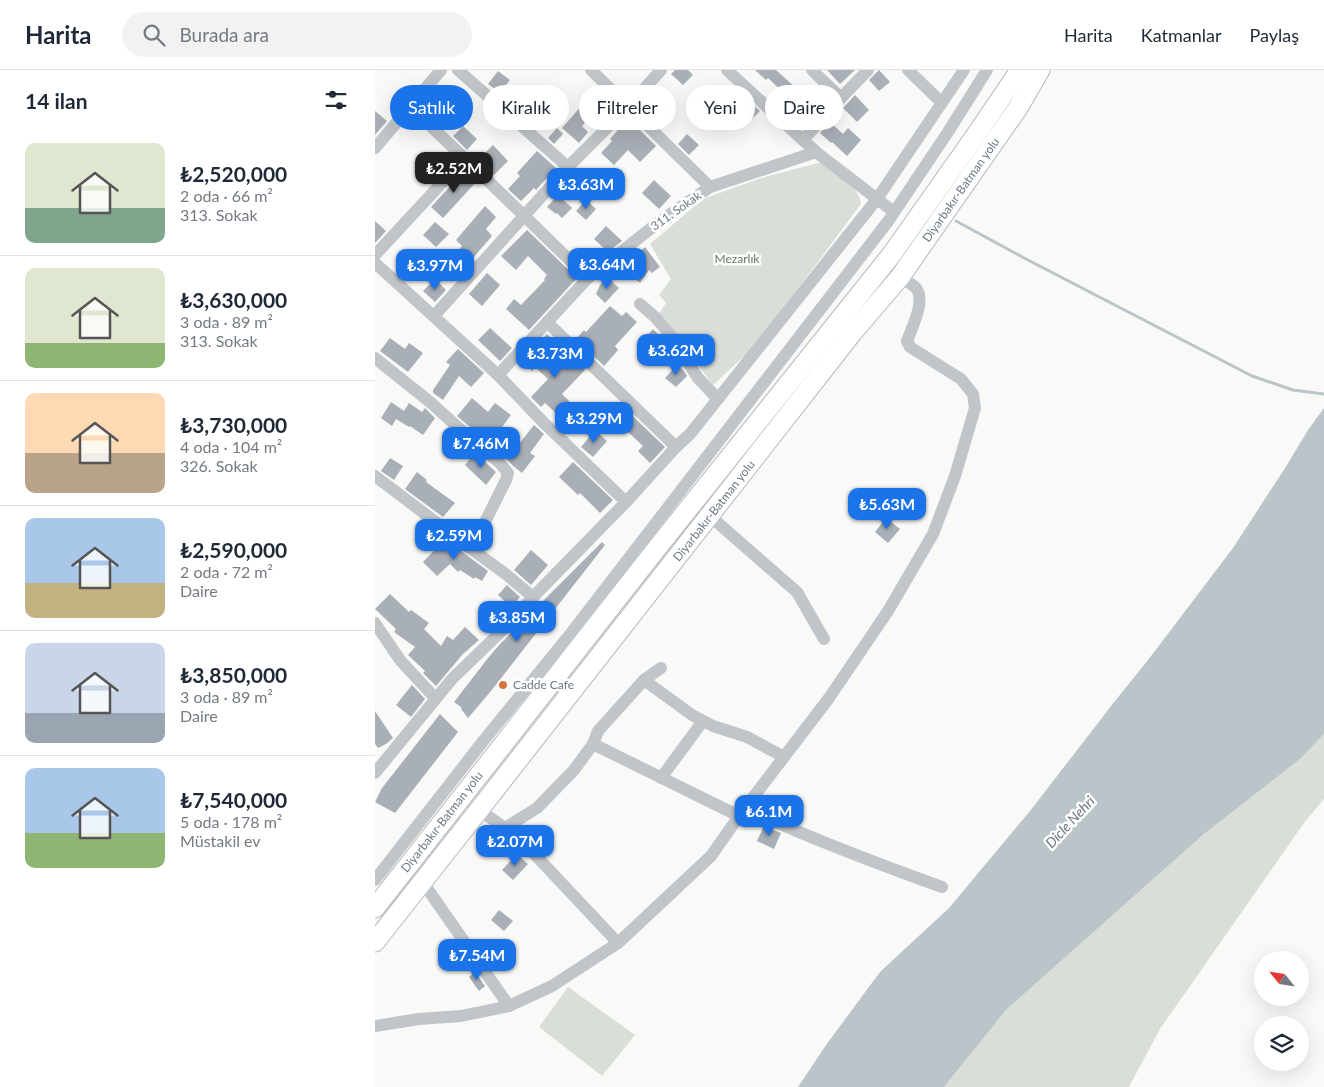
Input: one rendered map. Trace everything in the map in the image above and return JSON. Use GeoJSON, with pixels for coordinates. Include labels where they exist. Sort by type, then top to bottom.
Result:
{"type":"FeatureCollection","features":[{"type":"Feature","properties":{"kind":"highway","name":"Diyarbakır-Batman yolu"},"geometry":{"type":"LineString","coordinates":[[375,908],[657,548],[892,254],[1020,70]]}},
{"type":"Feature","properties":{"kind":"highway","name":"Diyarbakır-Batman yolu"},"geometry":{"type":"LineString","coordinates":[[375,942],[853,332],[900,277],[1018,108],[1040,70]]}},
{"type":"Feature","properties":{"kind":"street"},"geometry":{"type":"LineString","coordinates":[[457,70],[568,166]]}},
{"type":"Feature","properties":{"kind":"street"},"geometry":{"type":"LineString","coordinates":[[591,70],[606,85]]}},
{"type":"Feature","properties":{"kind":"street"},"geometry":{"type":"LineString","coordinates":[[648,85],[661,70]]}},
{"type":"Feature","properties":{"kind":"street"},"geometry":{"type":"LineString","coordinates":[[727,70],[817,152],[894,212]]}},
{"type":"Feature","properties":{"kind":"street"},"geometry":{"type":"LineString","coordinates":[[812,70],[828,85]]}},
{"type":"Feature","properties":{"kind":"street"},"geometry":{"type":"LineString","coordinates":[[843,96],[868,70]]}},
{"type":"Feature","properties":{"kind":"street"},"geometry":{"type":"LineString","coordinates":[[908,70],[942,103]]}},
{"type":"Feature","properties":{"kind":"street"},"geometry":{"type":"LineString","coordinates":[[376,769],[452,679],[511,621],[690,434],[877,199],[964,70]]}},
{"type":"Feature","properties":{"kind":"street"},"geometry":{"type":"LineString","coordinates":[[375,880],[484,740],[572,632],[894,212],[987,70]]}},
{"type":"Feature","properties":{"kind":"street"},"geometry":{"type":"LineString","coordinates":[[425,85],[434,72]]}},
{"type":"Feature","properties":{"kind":"street"},"geometry":{"type":"LineString","coordinates":[[375,148],[390,130]]}},
{"type":"Feature","properties":{"kind":"street"},"geometry":{"type":"LineString","coordinates":[[435,130],[589,278]]}},
{"type":"Feature","properties":{"kind":"street"},"geometry":{"type":"LineString","coordinates":[[434,316],[568,166],[605,130]]}},
{"type":"Feature","properties":{"kind":"street"},"geometry":{"type":"LineString","coordinates":[[652,130],[710,187]]}},
{"type":"Feature","properties":{"kind":"street"},"geometry":{"type":"LineString","coordinates":[[803,140],[812,130]]}},
{"type":"Feature","properties":{"kind":"street","name":"311. Sokak"},"geometry":{"type":"LineString","coordinates":[[497,375],[589,278],[659,222],[710,187],[817,152]]}},
{"type":"Feature","properties":{"kind":"street"},"geometry":{"type":"LineString","coordinates":[[375,255],[465,158]]}},
{"type":"Feature","properties":{"kind":"street"},"geometry":{"type":"LineString","coordinates":[[375,263],[497,375],[626,502]]}},
{"type":"Feature","properties":{"kind":"street"},"geometry":{"type":"LineString","coordinates":[[375,1026],[419,1019],[461,1016],[509,1006],[552,986],[618,943],[711,856],[829,698],[888,611],[933,534],[955,476],[975,408],[973,394],[961,379],[910,347],[907,341],[920,301],[917,288],[900,277]]}},
{"type":"Feature","properties":{"kind":"street"},"geometry":{"type":"LineString","coordinates":[[640,304],[655,317],[671,336],[698,378],[718,399]]}},
{"type":"Feature","properties":{"kind":"street"},"geometry":{"type":"LineString","coordinates":[[547,322],[676,447]]}},
{"type":"Feature","properties":{"kind":"street"},"geometry":{"type":"LineString","coordinates":[[375,358],[430,402],[499,462],[508,473],[484,524],[470,548]]}},
{"type":"Feature","properties":{"kind":"street"},"geometry":{"type":"LineString","coordinates":[[375,476],[507,574],[533,597]]}},
{"type":"Feature","properties":{"kind":"street"},"geometry":{"type":"LineString","coordinates":[[710,516],[797,592],[824,639]]}},
{"type":"Feature","properties":{"kind":"street"},"geometry":{"type":"LineString","coordinates":[[375,623],[400,660],[435,698]]}},
{"type":"Feature","properties":{"kind":"street"},"geometry":{"type":"LineString","coordinates":[[505,828],[537,808],[574,770],[593,744],[598,730],[644,680],[661,668]]}},
{"type":"Feature","properties":{"kind":"street"},"geometry":{"type":"LineString","coordinates":[[644,680],[692,715],[713,726],[747,737],[784,757]]}},
{"type":"Feature","properties":{"kind":"street"},"geometry":{"type":"LineString","coordinates":[[661,778],[703,721]]}},
{"type":"Feature","properties":{"kind":"street"},"geometry":{"type":"LineString","coordinates":[[593,744],[661,778],[742,812],[792,829],[883,866],[942,887]]}},
{"type":"Feature","properties":{"kind":"street"},"geometry":{"type":"LineString","coordinates":[[479,810],[523,843],[618,943]]}},
{"type":"Feature","properties":{"kind":"street"},"geometry":{"type":"LineString","coordinates":[[422,881],[509,1006]]}},
{"type":"Feature","properties":{"kind":"green space","name":"Mezarlık"},"geometry":{"type":"Polygon","coordinates":[[[822,162],[852,186],[860,198],[861,204],[756,345],[713,385],[659,314],[666,303],[659,295],[671,279],[650,244],[703,199],[761,178],[822,162]]]}},
{"type":"Feature","properties":{"kind":"green space"},"geometry":{"type":"Polygon","coordinates":[[[1324,734],[1324,799],[1304,823],[1160,1029],[1129,1087],[944,1087],[1006,1010],[1204,834],[1300,759],[1324,734]]]}},
{"type":"Feature","properties":{"kind":"green space"},"geometry":{"type":"Polygon","coordinates":[[[568,987],[635,1035],[602,1076],[539,1027],[568,987]]]}},
{"type":"Feature","properties":{"kind":"water","name":"Dicle Nehri"},"geometry":{"type":"Polygon","coordinates":[[[1324,408],[1324,734],[1300,759],[1204,834],[1006,1010],[944,1087],[798,1087],[826,1045],[880,972],[949,908],[1030,811],[1148,660],[1233,548],[1324,408]]]}},
{"type":"Feature","properties":{"kind":"building"},"geometry":{"type":"Polygon","coordinates":[[[675,70],[688,70],[693,75],[683,85],[671,74],[675,70]]]}},
{"type":"Feature","properties":{"kind":"building"},"geometry":{"type":"Polygon","coordinates":[[[755,70],[776,70],[793,85],[775,85],[768,78],[766,80],[755,70]]]}},
{"type":"Feature","properties":{"kind":"building"},"geometry":{"type":"Polygon","coordinates":[[[827,70],[855,70],[840,84],[827,70]]]}},
{"type":"Feature","properties":{"kind":"building"},"geometry":{"type":"Polygon","coordinates":[[[879,70],[890,82],[879,91],[869,80],[879,70]]]}},
{"type":"Feature","properties":{"kind":"building"},"geometry":{"type":"Polygon","coordinates":[[[498,71],[510,80],[506,85],[488,84],[498,71]]]}},
{"type":"Feature","properties":{"kind":"building"},"geometry":{"type":"Polygon","coordinates":[[[855,95],[869,110],[857,122],[843,108],[855,95]]]}},
{"type":"Feature","properties":{"kind":"building"},"geometry":{"type":"Polygon","coordinates":[[[755,106],[760,111],[755,116],[755,106]]]}},
{"type":"Feature","properties":{"kind":"building"},"geometry":{"type":"Polygon","coordinates":[[[579,109],[579,130],[586,130],[588,132],[579,143],[564,130],[569,130],[569,120],[579,109]]]}},
{"type":"Feature","properties":{"kind":"building"},"geometry":{"type":"Polygon","coordinates":[[[375,111],[387,121],[375,135],[375,111]]]}},
{"type":"Feature","properties":{"kind":"building"},"geometry":{"type":"Polygon","coordinates":[[[848,128],[861,140],[847,156],[820,133],[823,130],[839,130],[843,134],[848,128]]]}},
{"type":"Feature","properties":{"kind":"building"},"geometry":{"type":"Polygon","coordinates":[[[459,130],[467,130],[477,139],[467,150],[453,136],[459,130]]]}},
{"type":"Feature","properties":{"kind":"building"},"geometry":{"type":"Polygon","coordinates":[[[555,130],[559,130],[563,134],[554,144],[548,138],[555,130]]]}},
{"type":"Feature","properties":{"kind":"building"},"geometry":{"type":"Polygon","coordinates":[[[618,130],[640,130],[656,146],[640,162],[628,150],[614,165],[601,153],[612,141],[610,139],[618,130]]]}},
{"type":"Feature","properties":{"kind":"building"},"geometry":{"type":"Polygon","coordinates":[[[687,134],[699,145],[689,155],[678,144],[687,134]]]}},
{"type":"Feature","properties":{"kind":"building"},"geometry":{"type":"Polygon","coordinates":[[[493,145],[508,161],[494,175],[478,160],[493,145]]]}},
{"type":"Feature","properties":{"kind":"building"},"geometry":{"type":"Polygon","coordinates":[[[537,151],[556,168],[536,190],[534,188],[521,201],[508,189],[520,176],[517,173],[537,151]]]}},
{"type":"Feature","properties":{"kind":"building"},"geometry":{"type":"Polygon","coordinates":[[[465,170],[477,181],[443,218],[431,207],[465,170]]]}},
{"type":"Feature","properties":{"kind":"building"},"geometry":{"type":"Polygon","coordinates":[[[654,180],[671,196],[659,209],[642,193],[654,180]]]}},
{"type":"Feature","properties":{"kind":"building"},"geometry":{"type":"Polygon","coordinates":[[[558,195],[572,208],[562,218],[547,207],[558,195]]]}},
{"type":"Feature","properties":{"kind":"building"},"geometry":{"type":"Polygon","coordinates":[[[586,200],[596,209],[586,220],[576,211],[586,200]]]}},
{"type":"Feature","properties":{"kind":"building"},"geometry":{"type":"Polygon","coordinates":[[[485,206],[496,217],[486,229],[492,236],[473,258],[470,255],[454,273],[445,264],[462,246],[456,240],[485,206]]]}},
{"type":"Feature","properties":{"kind":"building"},"geometry":{"type":"Polygon","coordinates":[[[375,221],[386,231],[375,243],[375,221]]]}},
{"type":"Feature","properties":{"kind":"building"},"geometry":{"type":"Polygon","coordinates":[[[435,222],[449,234],[436,247],[423,235],[435,222]]]}},
{"type":"Feature","properties":{"kind":"building"},"geometry":{"type":"Polygon","coordinates":[[[606,226],[622,241],[608,252],[594,239],[606,226]]]}},
{"type":"Feature","properties":{"kind":"building"},"geometry":{"type":"Polygon","coordinates":[[[527,230],[577,278],[529,330],[506,309],[514,299],[521,305],[545,280],[547,275],[528,256],[516,270],[501,256],[527,230]]]}},
{"type":"Feature","properties":{"kind":"building"},"geometry":{"type":"Polygon","coordinates":[[[645,247],[660,267],[652,273],[649,270],[640,283],[620,268],[630,256],[632,258],[645,247]]]}},
{"type":"Feature","properties":{"kind":"building"},"geometry":{"type":"Polygon","coordinates":[[[487,273],[500,285],[482,306],[469,294],[487,273]]]}},
{"type":"Feature","properties":{"kind":"building"},"geometry":{"type":"Polygon","coordinates":[[[608,278],[619,288],[605,303],[596,294],[600,285],[608,278]]]}},
{"type":"Feature","properties":{"kind":"building"},"geometry":{"type":"Polygon","coordinates":[[[435,279],[446,290],[435,302],[423,291],[435,279]]]}},
{"type":"Feature","properties":{"kind":"building"},"geometry":{"type":"Polygon","coordinates":[[[610,306],[622,316],[626,312],[637,322],[615,346],[618,350],[604,366],[576,339],[584,330],[586,332],[610,306]]]}},
{"type":"Feature","properties":{"kind":"building"},"geometry":{"type":"Polygon","coordinates":[[[490,328],[512,348],[500,361],[478,340],[490,328]]]}},
{"type":"Feature","properties":{"kind":"building"},"geometry":{"type":"Polygon","coordinates":[[[653,329],[664,340],[654,352],[642,341],[653,329]]]}},
{"type":"Feature","properties":{"kind":"building"},"geometry":{"type":"Polygon","coordinates":[[[547,334],[585,370],[562,394],[571,403],[569,406],[581,417],[567,433],[555,422],[560,417],[545,403],[541,407],[531,397],[548,379],[535,367],[532,371],[522,361],[547,334]]]}},
{"type":"Feature","properties":{"kind":"building"},"geometry":{"type":"Polygon","coordinates":[[[390,338],[405,349],[409,343],[423,353],[408,372],[380,351],[390,338]]]}},
{"type":"Feature","properties":{"kind":"building"},"geometry":{"type":"Polygon","coordinates":[[[458,349],[484,373],[471,387],[459,376],[443,400],[433,393],[433,390],[450,365],[446,362],[458,349]]]}},
{"type":"Feature","properties":{"kind":"building"},"geometry":{"type":"Polygon","coordinates":[[[677,365],[687,376],[676,387],[665,378],[677,365]]]}},
{"type":"Feature","properties":{"kind":"building"},"geometry":{"type":"Polygon","coordinates":[[[472,398],[488,412],[495,403],[511,415],[497,434],[515,449],[534,425],[544,434],[530,453],[535,456],[522,473],[457,416],[472,398]]]}},
{"type":"Feature","properties":{"kind":"building"},"geometry":{"type":"Polygon","coordinates":[[[391,402],[404,411],[409,403],[422,412],[425,408],[435,418],[423,435],[396,419],[392,426],[381,418],[391,402]]]}},
{"type":"Feature","properties":{"kind":"building"},"geometry":{"type":"Polygon","coordinates":[[[620,404],[665,447],[650,463],[638,451],[643,446],[608,417],[620,404]]]}},
{"type":"Feature","properties":{"kind":"building"},"geometry":{"type":"Polygon","coordinates":[[[595,430],[607,441],[593,457],[581,447],[595,430]]]}},
{"type":"Feature","properties":{"kind":"building"},"geometry":{"type":"Polygon","coordinates":[[[475,453],[496,472],[486,485],[465,465],[475,453]]]}},
{"type":"Feature","properties":{"kind":"building"},"geometry":{"type":"Polygon","coordinates":[[[390,458],[403,466],[394,480],[381,471],[390,458]]]}},
{"type":"Feature","properties":{"kind":"building"},"geometry":{"type":"Polygon","coordinates":[[[573,462],[613,500],[600,513],[580,493],[578,495],[559,477],[573,462]]]}},
{"type":"Feature","properties":{"kind":"building"},"geometry":{"type":"Polygon","coordinates":[[[417,472],[427,480],[426,482],[455,503],[443,517],[405,489],[417,472]]]}},
{"type":"Feature","properties":{"kind":"building"},"geometry":{"type":"Polygon","coordinates":[[[886,518],[900,529],[888,543],[875,532],[886,518]]]}},
{"type":"Feature","properties":{"kind":"building"},"geometry":{"type":"Polygon","coordinates":[[[445,539],[488,571],[482,581],[475,577],[474,579],[460,570],[458,572],[450,564],[437,576],[423,562],[445,539]]]}},
{"type":"Feature","properties":{"kind":"building"},"geometry":{"type":"Polygon","coordinates":[[[602,542],[605,545],[468,718],[462,708],[454,702],[500,644],[602,542]]]}},
{"type":"Feature","properties":{"kind":"building"},"geometry":{"type":"Polygon","coordinates":[[[531,550],[548,565],[531,585],[514,570],[531,550]]]}},
{"type":"Feature","properties":{"kind":"building"},"geometry":{"type":"Polygon","coordinates":[[[507,585],[520,597],[511,607],[498,595],[507,585]]]}},
{"type":"Feature","properties":{"kind":"building"},"geometry":{"type":"Polygon","coordinates":[[[390,594],[409,612],[411,610],[429,623],[424,629],[441,646],[447,636],[453,640],[465,627],[479,640],[463,654],[436,686],[423,673],[425,671],[408,655],[415,647],[394,632],[396,629],[375,609],[390,594]]]}},
{"type":"Feature","properties":{"kind":"building"},"geometry":{"type":"Polygon","coordinates":[[[412,685],[425,699],[411,717],[396,705],[412,685]]]}},
{"type":"Feature","properties":{"kind":"building"},"geometry":{"type":"Polygon","coordinates":[[[375,711],[393,738],[378,748],[375,744],[375,711]]]}},
{"type":"Feature","properties":{"kind":"building"},"geometry":{"type":"Polygon","coordinates":[[[440,714],[458,732],[395,813],[375,802],[382,788],[440,714]]]}},
{"type":"Feature","properties":{"kind":"building"},"geometry":{"type":"Polygon","coordinates":[[[764,826],[781,833],[774,849],[757,841],[764,826]]]}},
{"type":"Feature","properties":{"kind":"building"},"geometry":{"type":"Polygon","coordinates":[[[517,854],[528,864],[513,880],[502,870],[517,854]]]}},
{"type":"Feature","properties":{"kind":"building"},"geometry":{"type":"Polygon","coordinates":[[[499,910],[513,921],[504,931],[491,920],[499,910]]]}},
{"type":"Feature","properties":{"kind":"building"},"geometry":{"type":"Polygon","coordinates":[[[475,972],[485,986],[479,991],[469,977],[475,972]]]}},
{"type":"Feature","properties":{"kind":"waterway"},"geometry":{"type":"LineString","coordinates":[[956,221],[1252,376],[1293,390],[1324,394]]}},
{"type":"Feature","properties":{"kind":"place","name":"Cadde Cafe"},"geometry":{"type":"Point","coordinates":[503,685]}}]}
